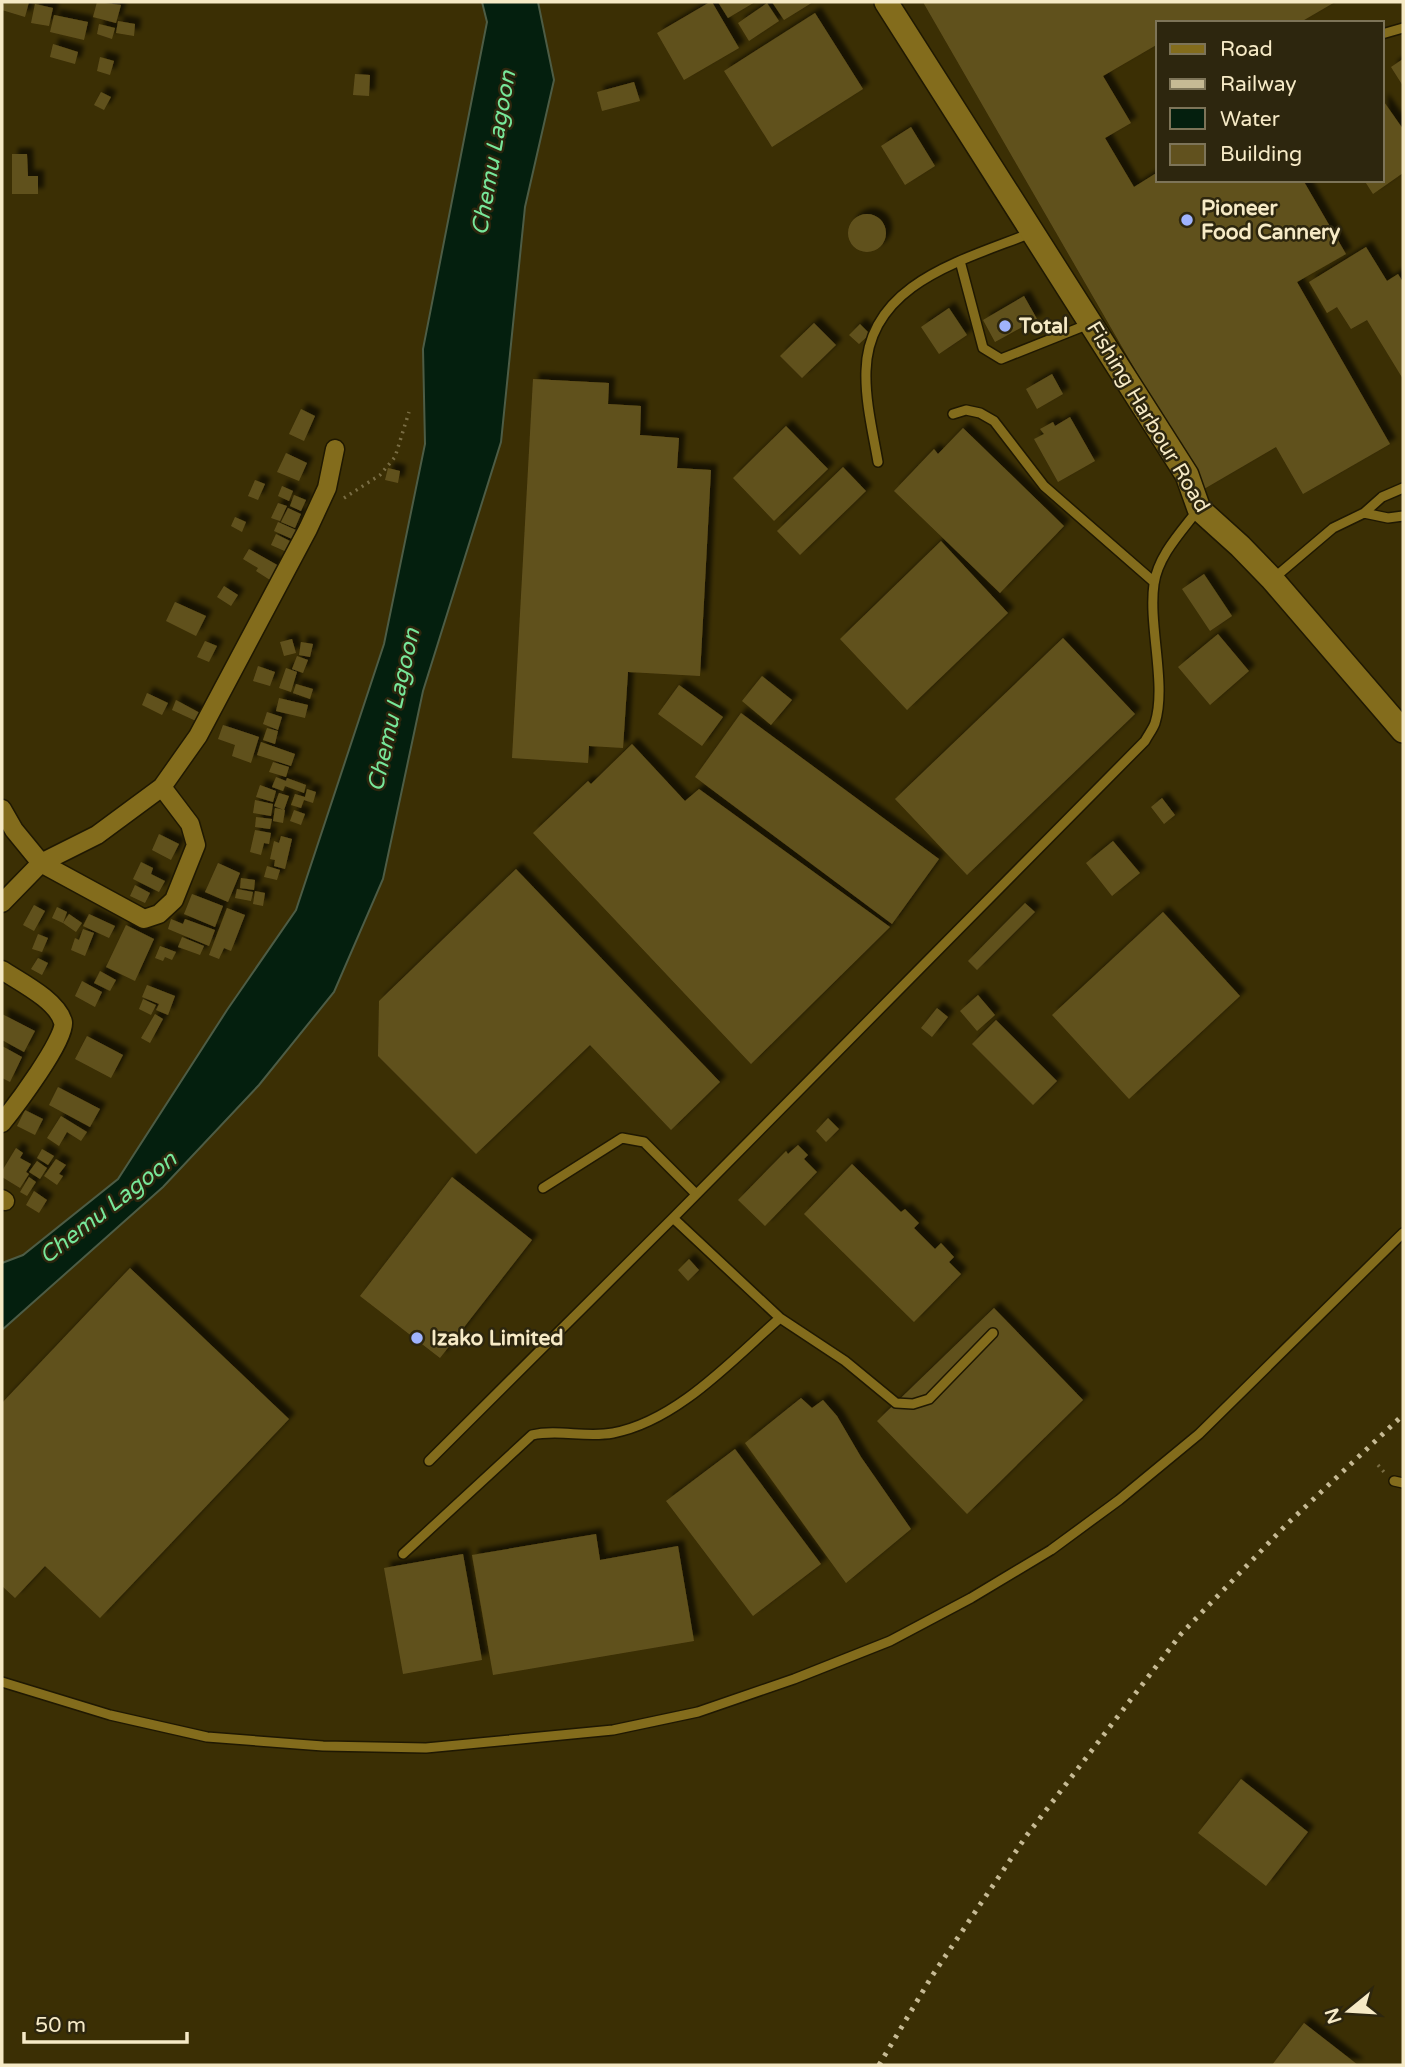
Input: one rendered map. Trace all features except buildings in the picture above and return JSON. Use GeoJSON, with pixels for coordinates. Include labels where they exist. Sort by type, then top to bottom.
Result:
{"type":"FeatureCollection","features":[{"type":"Feature","properties":{"kind":"street","name":"Fishing Harbour Road"},"geometry":{"type":"LineString","coordinates":[[886,2],[1187,475],[1199,509],[1241,546],[1272,579],[1403,732]]}},
{"type":"Feature","properties":{"kind":"street"},"geometry":{"type":"LineString","coordinates":[[2,903],[41,863],[97,835],[162,788],[198,736],[308,529],[327,488],[335,449]]}},
{"type":"Feature","properties":{"kind":"street"},"geometry":{"type":"LineString","coordinates":[[2,809],[14,830],[41,863],[144,919],[159,914],[174,900],[196,845],[190,824],[162,788]]}},
{"type":"Feature","properties":{"kind":"street"},"geometry":{"type":"LineString","coordinates":[[2,970],[47,999],[63,1021],[62,1032],[52,1051],[2,1123]]}},
{"type":"Feature","properties":{"kind":"lane"},"geometry":{"type":"LineString","coordinates":[[1384,33],[1403,27]]}},
{"type":"Feature","properties":{"kind":"lane"},"geometry":{"type":"LineString","coordinates":[[878,462],[866,370],[871,344],[886,309],[905,291],[939,270],[1033,232]]}},
{"type":"Feature","properties":{"kind":"lane"},"geometry":{"type":"LineString","coordinates":[[960,261],[984,348],[1002,359],[1091,324]]}},
{"type":"Feature","properties":{"kind":"lane"},"geometry":{"type":"LineString","coordinates":[[953,414],[966,410],[980,412],[994,421],[1044,486],[1154,582]]}},
{"type":"Feature","properties":{"kind":"lane"},"geometry":{"type":"LineString","coordinates":[[1272,579],[1333,528],[1364,513],[1382,497],[1403,488]]}},
{"type":"Feature","properties":{"kind":"lane"},"geometry":{"type":"LineString","coordinates":[[429,1461],[1144,741],[1155,724],[1159,702],[1153,612],[1154,582],[1162,558],[1199,509]]}},
{"type":"Feature","properties":{"kind":"lane"},"geometry":{"type":"LineString","coordinates":[[1364,513],[1388,518],[1403,516]]}},
{"type":"Feature","properties":{"kind":"lane"},"geometry":{"type":"LineString","coordinates":[[543,1188],[622,1138],[644,1142],[695,1194]]}},
{"type":"Feature","properties":{"kind":"lane"},"geometry":{"type":"LineString","coordinates":[[673,1218],[780,1318],[845,1361],[896,1403],[913,1404],[929,1399],[993,1333]]}},
{"type":"Feature","properties":{"kind":"lane"},"geometry":{"type":"LineString","coordinates":[[2,1682],[110,1715],[207,1737],[323,1746],[426,1748],[613,1730],[698,1712],[794,1679],[890,1641],[971,1598],[1051,1550],[1119,1500],[1199,1434],[1403,1233]]}},
{"type":"Feature","properties":{"kind":"lane"},"geometry":{"type":"LineString","coordinates":[[404,1553],[532,1435],[547,1432],[611,1434],[641,1425],[686,1400],[780,1318]]}},
{"type":"Feature","properties":{"kind":"path"},"geometry":{"type":"LineString","coordinates":[[344,498],[380,475],[395,457],[409,412]]}},
{"type":"Feature","properties":{"kind":"water","name":"Chemu Lagoon"},"geometry":{"type":"Polygon","coordinates":[[[482,2],[538,2],[554,80],[525,207],[501,442],[423,691],[383,879],[334,992],[259,1085],[163,1187],[2,1330],[2,1263],[23,1255],[118,1179],[227,1010],[296,910],[384,644],[425,444],[423,349],[487,22],[482,2]]]}},
{"type":"Feature","properties":{"kind":"railway"},"geometry":{"type":"LineString","coordinates":[[879,2065],[932,1976],[1027,1835],[1181,1634],[1287,1524],[1403,1415]]}},
{"type":"Feature","properties":{"kind":"place","name":"Pioneer Food Cannery"},"geometry":{"type":"Point","coordinates":[1187,220]}},
{"type":"Feature","properties":{"kind":"place","name":"Total"},"geometry":{"type":"Point","coordinates":[1005,326]}},
{"type":"Feature","properties":{"kind":"place","name":"Izako Limited"},"geometry":{"type":"Point","coordinates":[417,1338]}}]}
